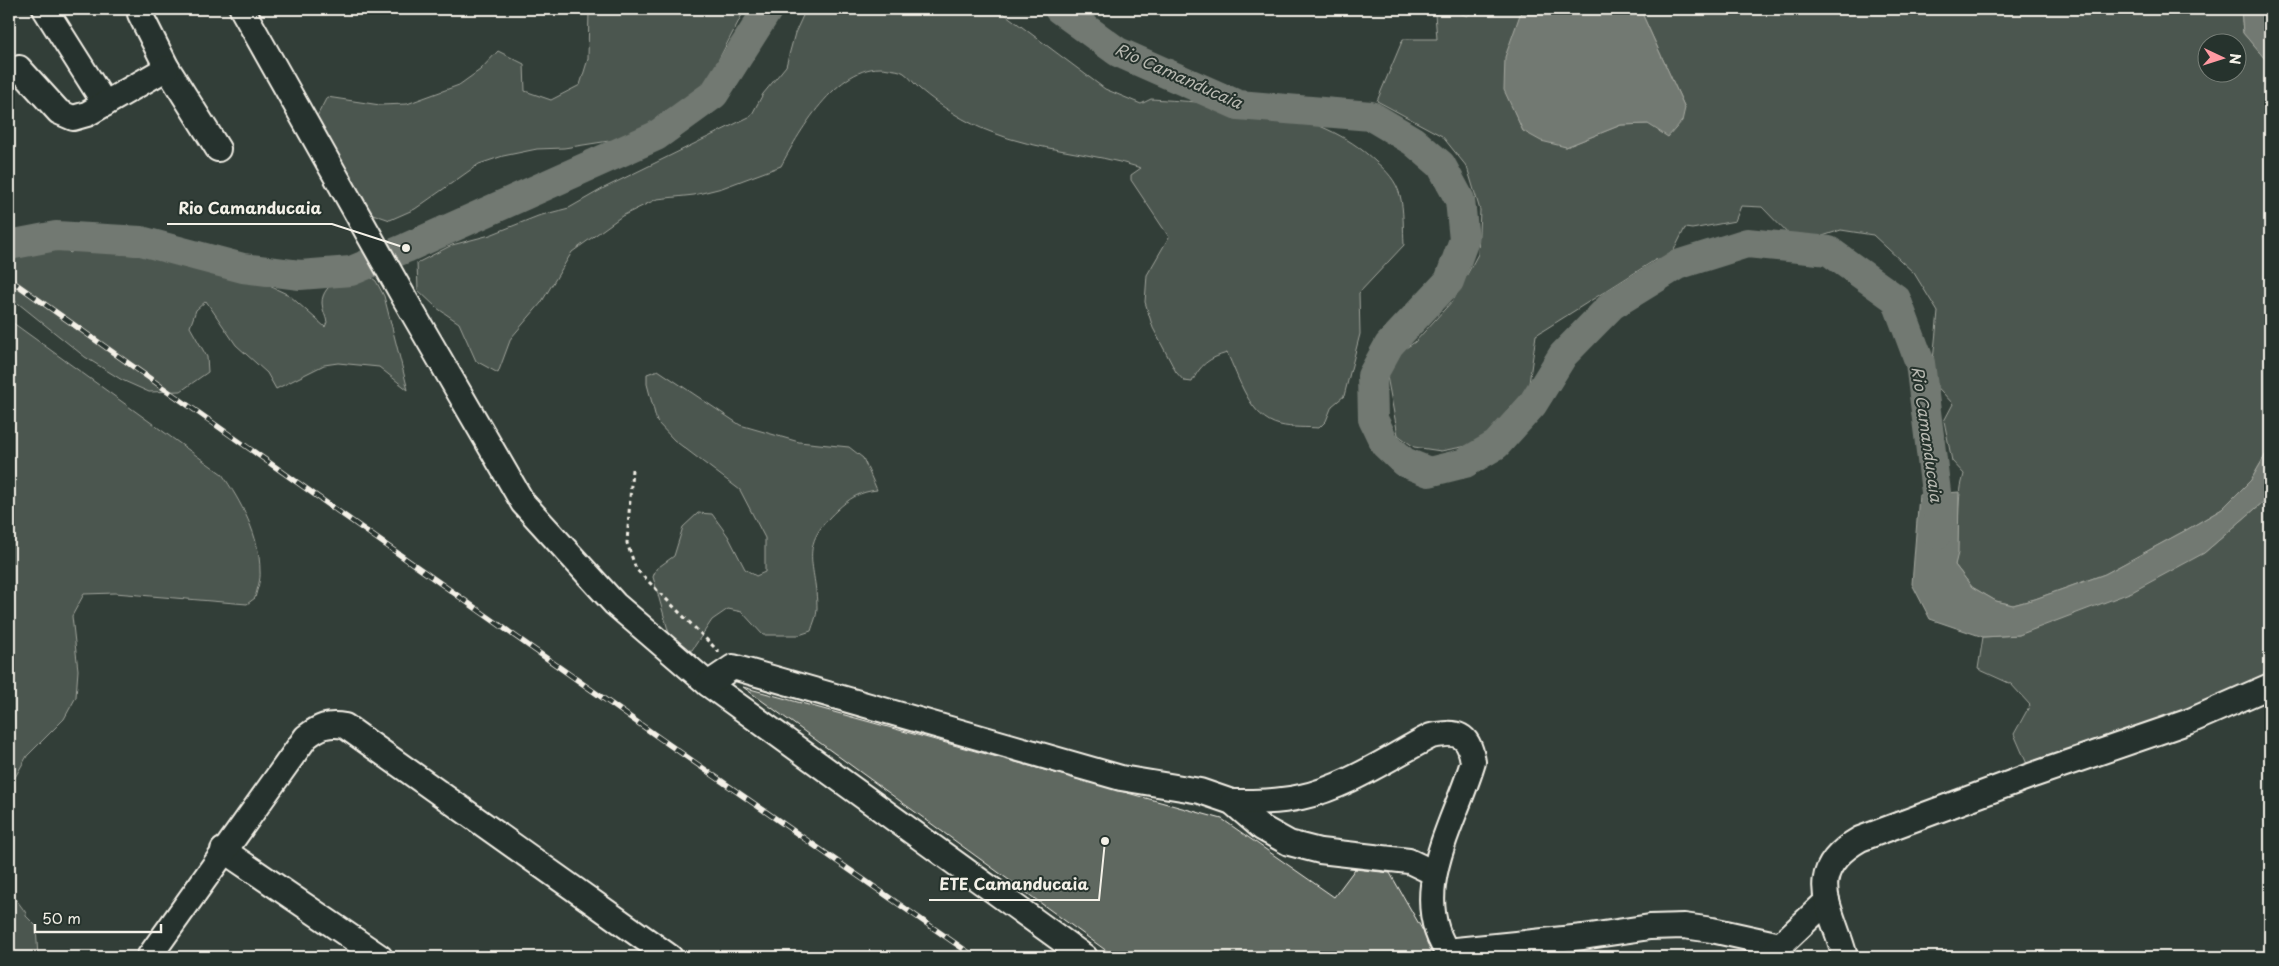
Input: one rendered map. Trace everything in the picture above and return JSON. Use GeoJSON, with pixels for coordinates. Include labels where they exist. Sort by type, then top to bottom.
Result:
{"type":"FeatureCollection","features":[{"type":"Feature","properties":{"kind":"street"},"geometry":{"type":"LineString","coordinates":[[45,9],[105,104]]}},
{"type":"Feature","properties":{"kind":"street"},"geometry":{"type":"LineString","coordinates":[[140,9],[140,14],[167,68],[218,150]]}},
{"type":"Feature","properties":{"kind":"street"},"geometry":{"type":"LineString","coordinates":[[242,9],[406,301],[523,502],[615,604],[708,684],[1085,957]]}},
{"type":"Feature","properties":{"kind":"street"},"geometry":{"type":"LineString","coordinates":[[18,68],[59,112],[73,118],[87,114],[167,68]]}},
{"type":"Feature","properties":{"kind":"street"},"geometry":{"type":"LineString","coordinates":[[708,684],[733,667],[1121,778],[1200,791],[1232,802],[1267,802],[1302,797],[1340,784],[1431,736],[1447,733],[1462,736],[1471,746],[1473,762],[1434,873],[1430,899],[1434,925],[1448,954],[1650,927],[1684,926],[1712,930],[1774,951],[1827,901]]}},
{"type":"Feature","properties":{"kind":"street"},"geometry":{"type":"LineString","coordinates":[[1845,957],[1827,901],[1825,879],[1828,867],[1844,848],[1860,839],[2030,776],[2190,721],[2270,686]]}},
{"type":"Feature","properties":{"kind":"street"},"geometry":{"type":"LineString","coordinates":[[149,957],[306,737],[319,726],[332,723],[345,726],[670,957]]}},
{"type":"Feature","properties":{"kind":"street"},"geometry":{"type":"LineString","coordinates":[[1232,802],[1262,828],[1290,843],[1320,851],[1409,861],[1434,873]]}},
{"type":"Feature","properties":{"kind":"street"},"geometry":{"type":"LineString","coordinates":[[224,850],[380,957]]}},
{"type":"Feature","properties":{"kind":"path"},"geometry":{"type":"LineString","coordinates":[[632,469],[627,543],[636,569],[733,667]]}},
{"type":"Feature","properties":{"kind":"shaded area"},"geometry":{"type":"Polygon","coordinates":[[[589,9],[745,9],[707,82],[689,101],[646,131],[622,139],[564,148],[537,149],[503,156],[479,164],[415,209],[390,220],[364,211],[315,120],[327,97],[380,105],[407,104],[459,85],[480,70],[498,51],[524,64],[525,91],[551,100],[580,85],[588,59],[589,9]]]}},
{"type":"Feature","properties":{"kind":"shaded area"},"geometry":{"type":"Polygon","coordinates":[[[806,9],[998,9],[1105,89],[1141,104],[1151,99],[1240,106],[1270,111],[1327,129],[1353,143],[1384,169],[1396,185],[1402,207],[1404,245],[1359,293],[1360,334],[1344,396],[1332,406],[1326,421],[1319,428],[1285,426],[1269,421],[1260,414],[1246,395],[1227,353],[1215,357],[1206,363],[1198,371],[1192,382],[1184,381],[1176,372],[1153,328],[1145,302],[1147,275],[1169,237],[1131,180],[1131,175],[1141,168],[1104,158],[1046,148],[991,132],[972,124],[936,102],[902,72],[889,69],[871,69],[855,75],[839,86],[824,100],[811,117],[781,166],[722,188],[694,195],[657,199],[622,216],[572,252],[541,303],[511,338],[498,373],[476,361],[459,323],[437,308],[418,290],[417,263],[452,245],[490,235],[538,216],[569,208],[604,188],[751,116],[763,94],[786,66],[795,33],[806,9]]]}},
{"type":"Feature","properties":{"kind":"shaded area"},"geometry":{"type":"Polygon","coordinates":[[[1477,9],[1522,9],[1514,35],[1515,113],[1523,131],[1566,147],[1621,125],[1648,124],[1685,108],[1640,9],[2241,9],[2243,32],[2196,32],[2196,82],[2246,82],[2246,36],[2270,64],[2270,447],[2251,480],[2222,509],[2188,529],[2105,574],[2013,605],[1996,601],[1972,587],[1955,565],[1961,485],[1964,474],[1952,461],[1944,421],[1953,404],[1931,380],[1938,312],[1914,273],[1873,235],[1841,230],[1810,240],[1792,238],[1762,207],[1741,206],[1735,221],[1692,229],[1685,228],[1671,256],[1655,260],[1536,335],[1526,404],[1507,423],[1478,444],[1441,451],[1414,447],[1398,435],[1387,376],[1395,355],[1415,342],[1454,299],[1478,254],[1480,210],[1467,167],[1442,136],[1377,101],[1403,39],[1437,39],[1435,14],[1457,12],[1467,16],[1477,9]]]}},
{"type":"Feature","properties":{"kind":"shaded area"},"geometry":{"type":"Polygon","coordinates":[[[1522,9],[1640,9],[1685,108],[1682,121],[1668,137],[1648,124],[1621,125],[1566,147],[1541,141],[1523,131],[1504,90],[1505,57],[1522,9]]]}},
{"type":"Feature","properties":{"kind":"shaded area"},"geometry":{"type":"Polygon","coordinates":[[[2241,9],[2270,9],[2270,65],[2246,37],[2246,32],[2243,32],[2241,9]]]}},
{"type":"Feature","properties":{"kind":"shaded area"},"geometry":{"type":"Polygon","coordinates":[[[36,229],[53,234],[70,253],[85,244],[92,244],[121,254],[164,257],[237,271],[289,295],[325,327],[327,322],[322,303],[326,290],[344,277],[364,272],[376,281],[384,296],[408,390],[379,367],[338,363],[324,365],[276,389],[267,373],[236,345],[206,301],[196,310],[190,327],[207,357],[208,372],[181,391],[149,392],[122,380],[85,357],[9,296],[9,232],[36,229]]]}},
{"type":"Feature","properties":{"kind":"shaded area"},"geometry":{"type":"Polygon","coordinates":[[[9,320],[222,474],[236,496],[253,532],[257,545],[260,574],[255,598],[247,604],[115,593],[84,594],[72,616],[78,670],[76,697],[64,719],[27,756],[9,788],[9,320]]]}},
{"type":"Feature","properties":{"kind":"shaded area"},"geometry":{"type":"Polygon","coordinates":[[[658,370],[740,425],[799,442],[849,447],[863,458],[877,490],[860,494],[851,499],[824,523],[817,535],[812,556],[817,609],[811,631],[799,635],[763,635],[742,612],[728,609],[712,620],[692,650],[680,652],[670,637],[653,577],[656,569],[674,556],[683,527],[698,513],[712,514],[728,536],[745,569],[756,576],[765,572],[765,538],[740,490],[674,440],[657,422],[647,384],[647,374],[658,370]]]}},
{"type":"Feature","properties":{"kind":"shaded area"},"geometry":{"type":"Polygon","coordinates":[[[2270,447],[2270,496],[2204,553],[2132,592],[2019,635],[1983,637],[1930,619],[1912,584],[1919,495],[1959,492],[1958,553],[1955,565],[1972,587],[1996,601],[2013,605],[2105,574],[2222,509],[2251,480],[2270,447]]]}},
{"type":"Feature","properties":{"kind":"shaded area"},"geometry":{"type":"Polygon","coordinates":[[[2270,496],[2270,681],[2030,771],[2014,734],[2030,705],[2011,684],[1978,669],[1983,637],[2019,635],[2204,553],[2270,496]]]}},
{"type":"Feature","properties":{"kind":"shaded area"},"geometry":{"type":"Polygon","coordinates":[[[9,890],[26,913],[26,916],[36,926],[38,957],[9,957],[9,890]]]}},
{"type":"Feature","properties":{"kind":"building"},"geometry":{"type":"Polygon","coordinates":[[[743,687],[1222,819],[1334,897],[1355,869],[1390,873],[1423,931],[1434,957],[1115,957],[743,687]]]}},
{"type":"Feature","properties":{"kind":"waterway","name":"Rio Camanducaia"},"geometry":{"type":"LineString","coordinates":[[9,245],[56,236],[141,241],[243,268],[300,275],[351,271],[656,136],[714,94],[768,9]]}},
{"type":"Feature","properties":{"kind":"waterway","name":"Rio Camanducaia"},"geometry":{"type":"LineString","coordinates":[[1059,9],[1118,52],[1238,105],[1371,116],[1413,141],[1441,165],[1460,200],[1464,240],[1449,281],[1389,345],[1372,376],[1373,419],[1385,444],[1404,462],[1429,472],[1465,463],[1496,445],[1532,405],[1563,355],[1612,305],[1677,265],[1747,243],[1829,251],[1896,299],[1920,363],[1939,516],[1937,534]]}},
{"type":"Feature","properties":{"kind":"railway"},"geometry":{"type":"LineString","coordinates":[[9,279],[661,739],[975,957]]}},
{"type":"Feature","properties":{"kind":"place","name":"Rio Camanducaia"},"geometry":{"type":"Point","coordinates":[406,248]}},
{"type":"Feature","properties":{"kind":"place","name":"ETE Camanducaia"},"geometry":{"type":"Point","coordinates":[1105,841]}}]}
